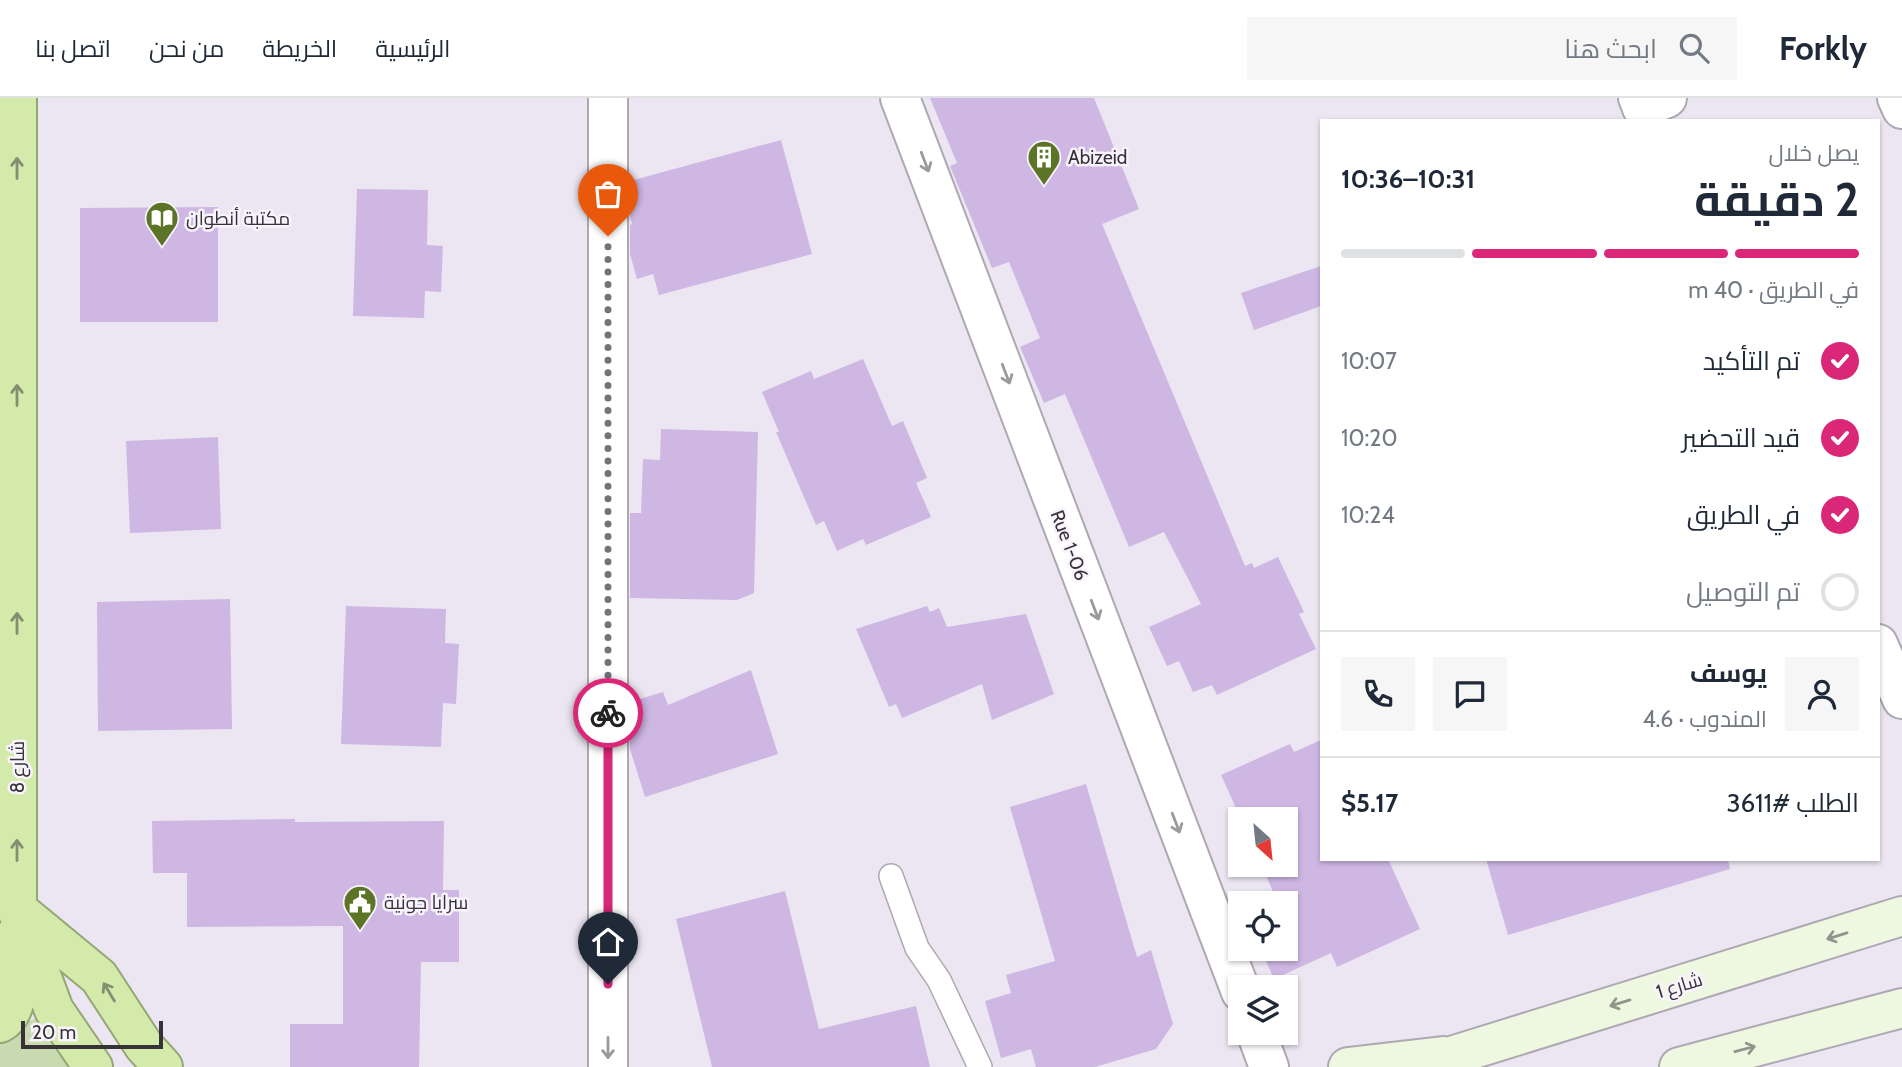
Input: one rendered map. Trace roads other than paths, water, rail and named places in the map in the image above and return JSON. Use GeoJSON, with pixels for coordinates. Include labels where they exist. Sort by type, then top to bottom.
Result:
{"type":"FeatureCollection","features":[{"type":"Feature","properties":{"kind":"highway","name":"شارع 8"},"geometry":{"type":"LineString","coordinates":[[17,98],[17,899],[54,1010],[93,1067]]}},
{"type":"Feature","properties":{"kind":"highway"},"geometry":{"type":"LineString","coordinates":[[0,1023],[12,1012],[17,987],[17,899]]}},
{"type":"Feature","properties":{"kind":"highway"},"geometry":{"type":"LineString","coordinates":[[17,899],[99,977],[144,1046],[163,1067]]}},
{"type":"Feature","properties":{"kind":"main road","name":"شارع 1"},"geometry":{"type":"LineString","coordinates":[[1416,1067],[1902,916]]}},
{"type":"Feature","properties":{"kind":"main road"},"geometry":{"type":"LineString","coordinates":[[1679,1067],[1902,1008]]}},
{"type":"Feature","properties":{"kind":"main road","name":"شارع 1"},"geometry":{"type":"LineString","coordinates":[[1348,1067],[1455,1054]]}},
{"type":"Feature","properties":{"kind":"street"},"geometry":{"type":"LineString","coordinates":[[608,98],[608,1067]]}},
{"type":"Feature","properties":{"kind":"street","name":"Rue 1-06"},"geometry":{"type":"LineString","coordinates":[[900,98],[1235,975]]}},
{"type":"Feature","properties":{"kind":"street"},"geometry":{"type":"LineString","coordinates":[[1897,98],[1902,109]]}},
{"type":"Feature","properties":{"kind":"street"},"geometry":{"type":"LineString","coordinates":[[1880,649],[1902,699]]}},
{"type":"Feature","properties":{"kind":"street"},"geometry":{"type":"LineString","coordinates":[[1261,1045],[1269,1067]]}},
{"type":"Feature","properties":{"kind":"lane"},"geometry":{"type":"LineString","coordinates":[[891,876],[917,948],[939,980],[980,1067]]}},
{"type":"Feature","properties":{"kind":"place","name":"Abizeid"},"geometry":{"type":"Point","coordinates":[1044,187]}},
{"type":"Feature","properties":{"kind":"place","name":"مكتبة أنطوان"},"geometry":{"type":"Point","coordinates":[162,248]}},
{"type":"Feature","properties":{"kind":"place","name":"سرايا جونية"},"geometry":{"type":"Point","coordinates":[360,932]}}]}
